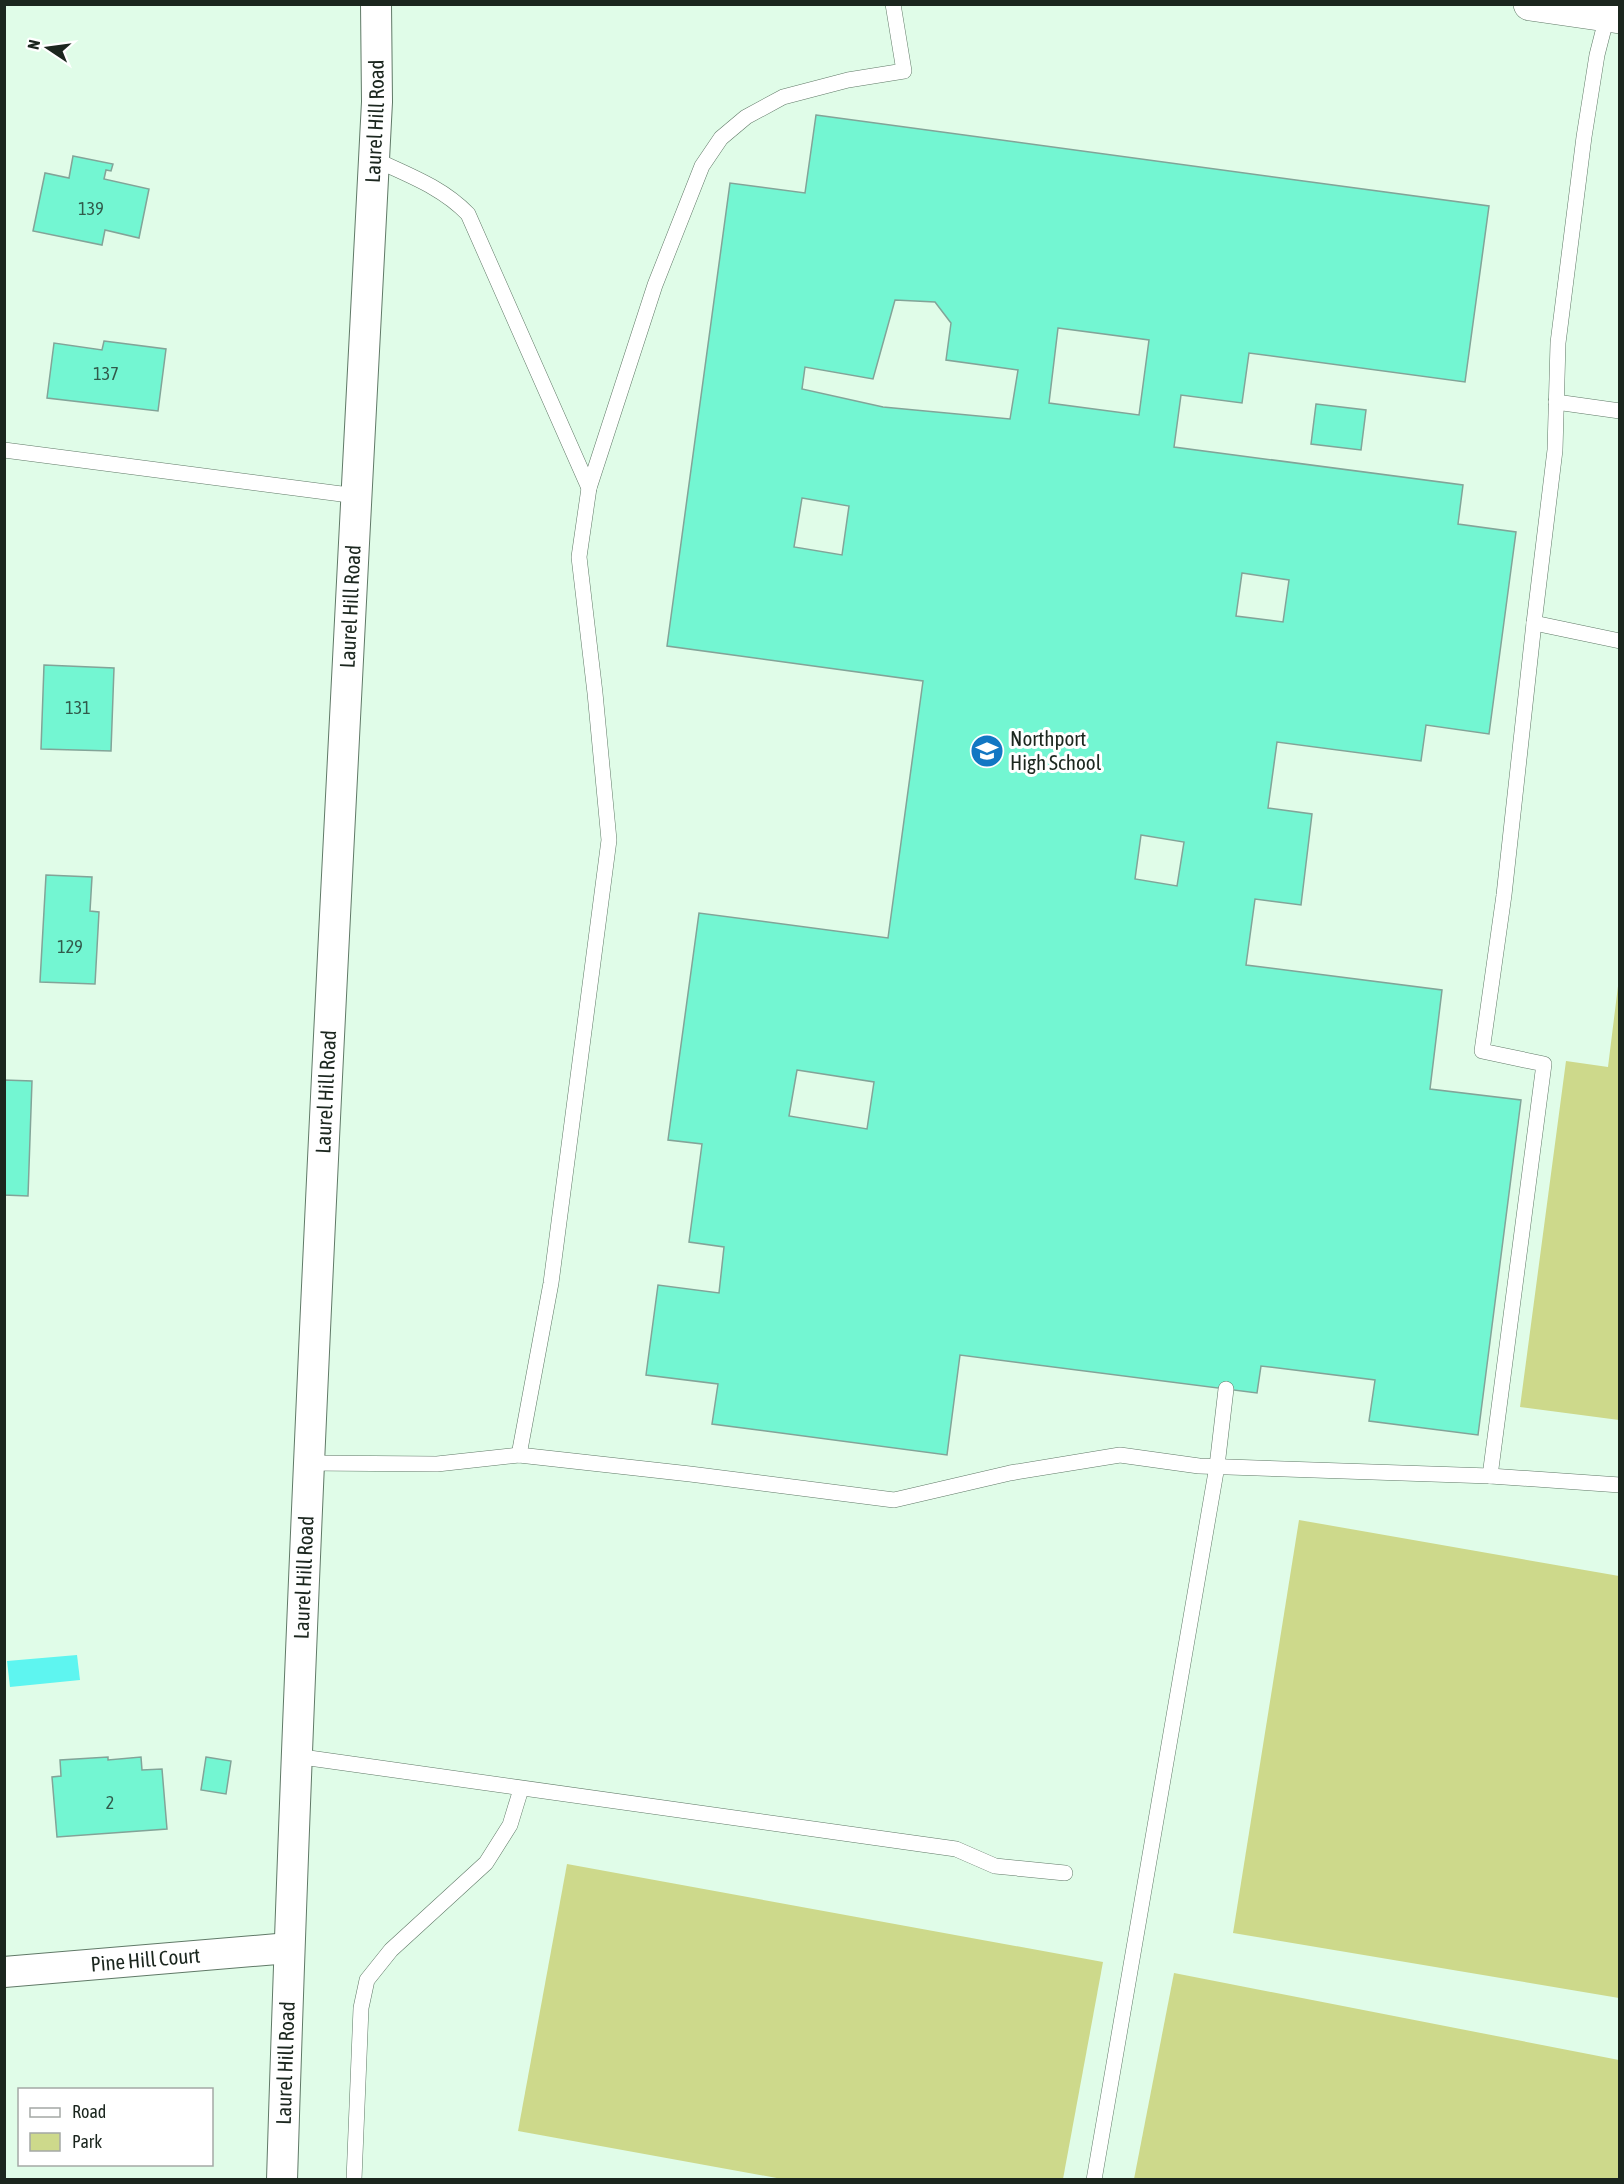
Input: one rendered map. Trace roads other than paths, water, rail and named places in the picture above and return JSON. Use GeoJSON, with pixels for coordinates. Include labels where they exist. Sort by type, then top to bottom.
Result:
{"type":"FeatureCollection","features":[{"type":"Feature","properties":{"kind":"main road"},"geometry":{"type":"LineString","coordinates":[[1530,4],[1613,17]]}},
{"type":"Feature","properties":{"kind":"street","name":"Laurel Hill Road"},"geometry":{"type":"LineString","coordinates":[[282,2180],[295,1756],[377,102],[376,4]]}},
{"type":"Feature","properties":{"kind":"street","name":"Pine Hill Court"},"geometry":{"type":"LineString","coordinates":[[4,1972],[289,1948]]}},
{"type":"Feature","properties":{"kind":"lane"},"geometry":{"type":"LineString","coordinates":[[519,1455],[550,1283],[609,840],[579,557],[589,488],[655,285],[702,166],[721,138],[746,117],[783,97],[848,80],[904,71],[893,4]]}},
{"type":"Feature","properties":{"kind":"lane"},"geometry":{"type":"LineString","coordinates":[[1490,1476],[1544,1064],[1482,1051],[1504,895],[1533,623],[1555,450],[1558,344],[1578,183],[1597,55],[1613,17]]}},
{"type":"Feature","properties":{"kind":"lane"},"geometry":{"type":"LineString","coordinates":[[374,159],[435,187],[454,200],[468,214],[589,488]]}},
{"type":"Feature","properties":{"kind":"lane"},"geometry":{"type":"LineString","coordinates":[[1556,402],[1620,411]]}},
{"type":"Feature","properties":{"kind":"lane"},"geometry":{"type":"LineString","coordinates":[[4,450],[357,496]]}},
{"type":"Feature","properties":{"kind":"lane"},"geometry":{"type":"LineString","coordinates":[[1533,623],[1620,641]]}},
{"type":"Feature","properties":{"kind":"lane"},"geometry":{"type":"LineString","coordinates":[[1094,2180],[1217,1466],[1226,1389]]}},
{"type":"Feature","properties":{"kind":"lane"},"geometry":{"type":"LineString","coordinates":[[308,1463],[437,1464],[519,1455],[894,1500],[1010,1473],[1120,1455],[1217,1466],[1490,1476],[1620,1485]]}},
{"type":"Feature","properties":{"kind":"lane"},"geometry":{"type":"LineString","coordinates":[[295,1756],[956,1849],[995,1866],[1065,1874]]}},
{"type":"Feature","properties":{"kind":"lane"},"geometry":{"type":"LineString","coordinates":[[354,2180],[361,2008],[368,1980],[392,1950],[486,1863],[510,1825],[521,1789]]}},
{"type":"Feature","properties":{"kind":"water"},"geometry":{"type":"Polygon","coordinates":[[[77,1655],[80,1680],[10,1687],[7,1661],[77,1655]]]}},
{"type":"Feature","properties":{"kind":"place","name":"Northport High School"},"geometry":{"type":"Point","coordinates":[987,751]}}]}
